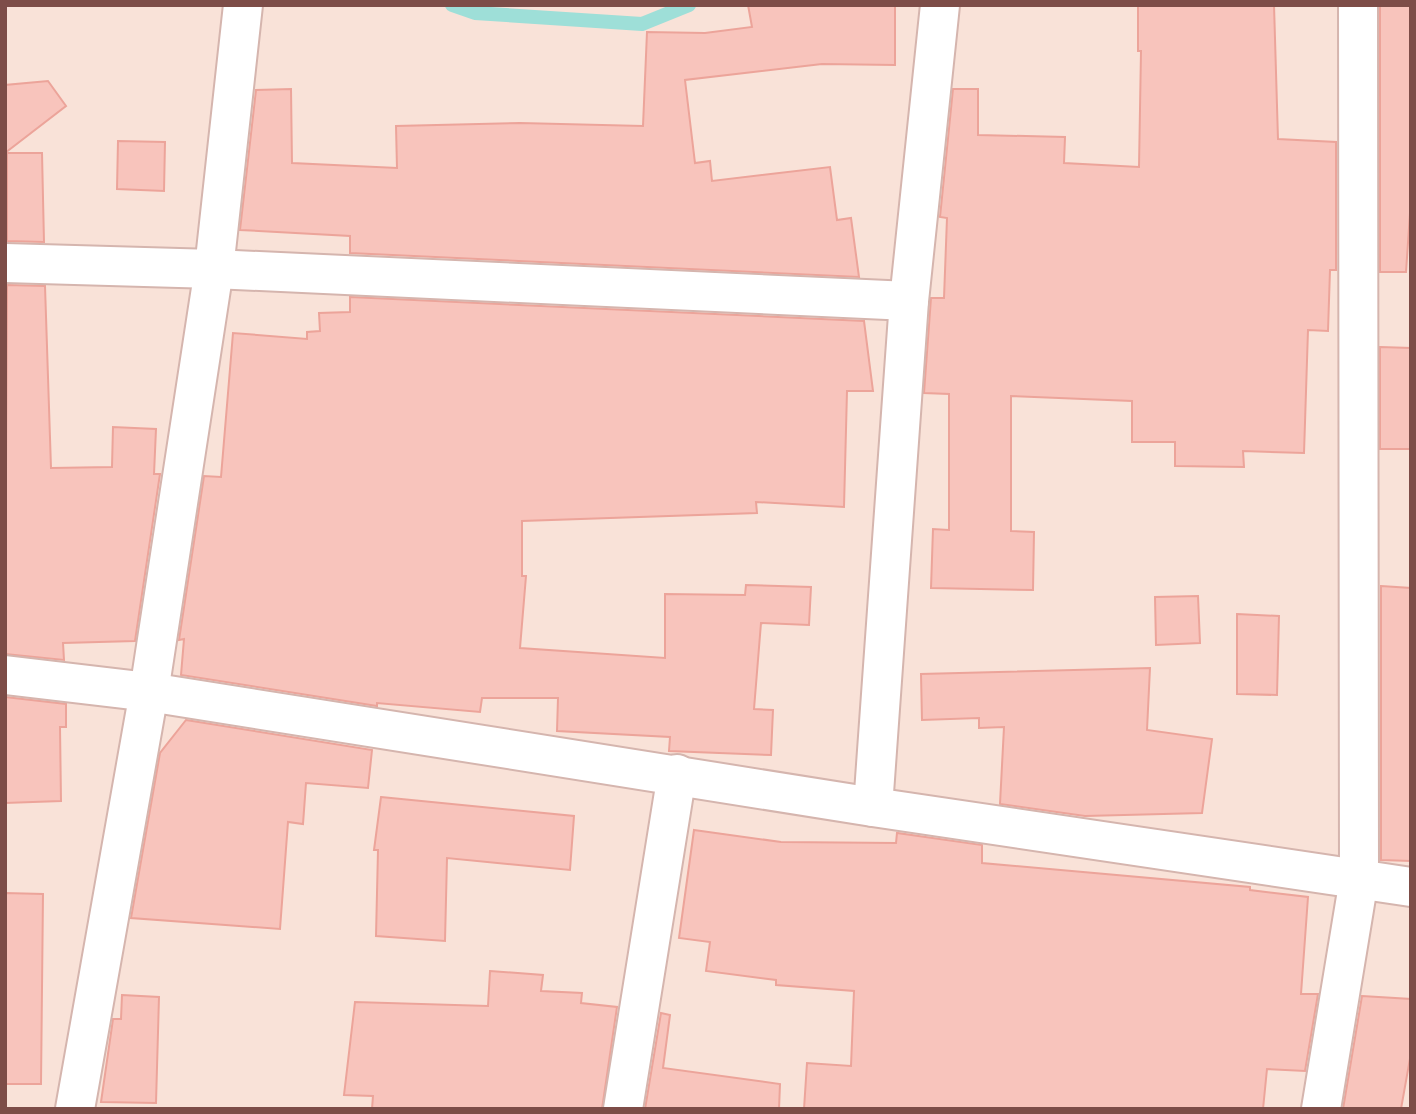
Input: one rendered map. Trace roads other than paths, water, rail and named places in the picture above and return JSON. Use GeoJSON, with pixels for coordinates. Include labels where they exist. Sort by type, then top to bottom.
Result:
{"type":"FeatureCollection","features":[{"type":"Feature","properties":{"kind":"street"},"geometry":{"type":"LineString","coordinates":[[75,1109],[149,692],[214,269],[243,5]]}},
{"type":"Feature","properties":{"kind":"street"},"geometry":{"type":"LineString","coordinates":[[873,807],[909,301],[940,5]]}},
{"type":"Feature","properties":{"kind":"street"},"geometry":{"type":"LineString","coordinates":[[1321,1109],[1359,879],[1358,5]]}},
{"type":"Feature","properties":{"kind":"street"},"geometry":{"type":"LineString","coordinates":[[5,263],[214,269],[909,301]]}},
{"type":"Feature","properties":{"kind":"street"},"geometry":{"type":"LineString","coordinates":[[5,675],[149,692],[873,807],[1411,887]]}},
{"type":"Feature","properties":{"kind":"street"},"geometry":{"type":"LineString","coordinates":[[623,1109],[677,774]]}},
{"type":"Feature","properties":{"kind":"waterway"},"geometry":{"type":"LineString","coordinates":[[452,5],[475,13],[642,24],[689,5]]}}]}
